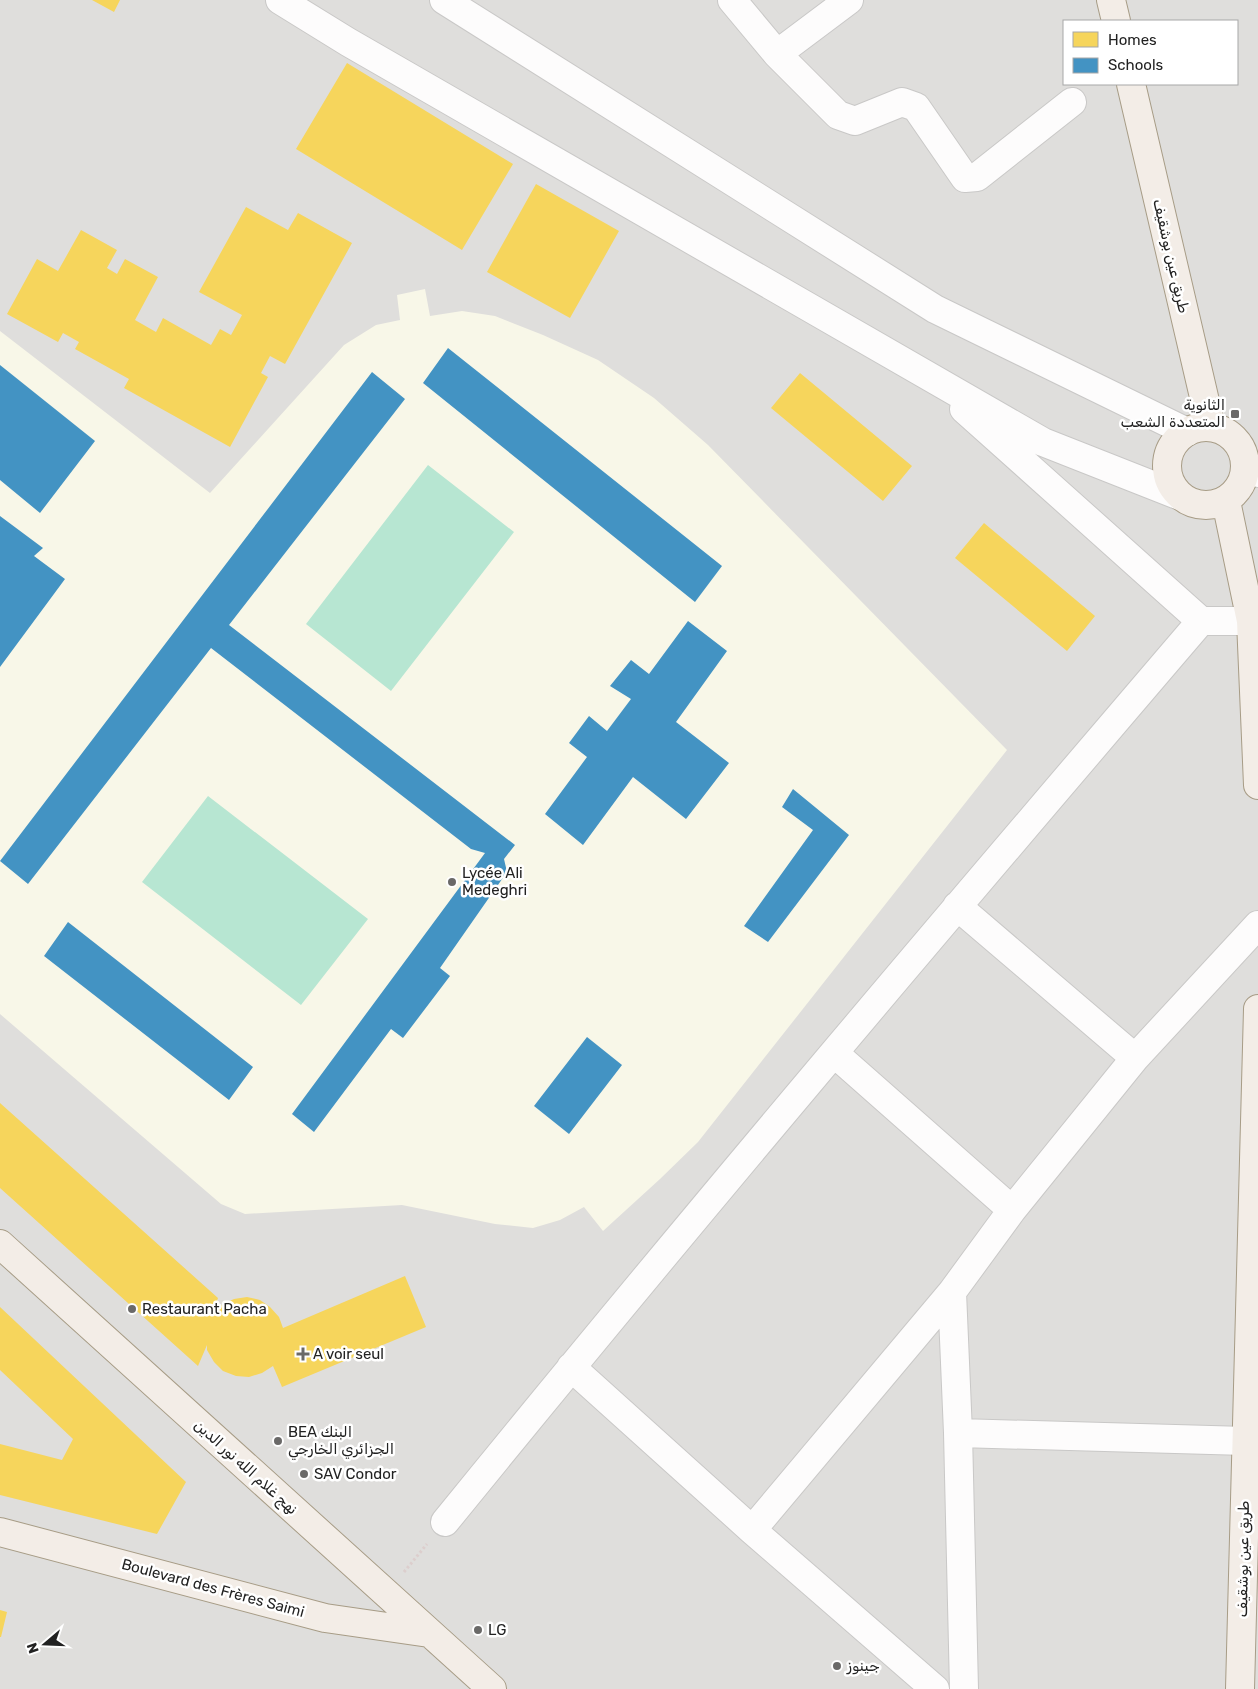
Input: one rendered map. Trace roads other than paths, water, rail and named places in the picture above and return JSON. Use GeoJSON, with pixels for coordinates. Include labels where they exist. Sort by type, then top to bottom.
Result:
{"type":"FeatureCollection","features":[{"type":"Feature","properties":{"kind":"main road"},"geometry":{"type":"LineString","coordinates":[[1111,0],[1116,20]]}},
{"type":"Feature","properties":{"kind":"main road","name":"طريق عين بوشقيف"},"geometry":{"type":"LineString","coordinates":[[1130,85],[1199,429]]}},
{"type":"Feature","properties":{"kind":"main road"},"geometry":{"type":"LineString","coordinates":[[1199,429],[1226,432],[1237,441],[1252,470],[1236,492],[1226,501],[1213,505],[1199,505],[1180,496],[1169,479],[1167,465],[1170,452],[1177,440],[1199,429]]}},
{"type":"Feature","properties":{"kind":"main road"},"geometry":{"type":"LineString","coordinates":[[1226,501],[1251,621],[1258,785]]}},
{"type":"Feature","properties":{"kind":"main road","name":"طريق عين بوشقيف"},"geometry":{"type":"LineString","coordinates":[[1240,1689],[1246,1440],[1255,1264],[1258,1009]]}},
{"type":"Feature","properties":{"kind":"main road","name":"نهج غلام الله نور الدين"},"geometry":{"type":"LineString","coordinates":[[0,1244],[492,1689]]}},
{"type":"Feature","properties":{"kind":"main road","name":"Boulevard des Frères Saimi"},"geometry":{"type":"LineString","coordinates":[[0,1532],[325,1618],[429,1633]]}},
{"type":"Feature","properties":{"kind":"street"},"geometry":{"type":"LineString","coordinates":[[280,0],[348,42],[1043,442],[1180,496]]}},
{"type":"Feature","properties":{"kind":"street"},"geometry":{"type":"LineString","coordinates":[[444,0],[935,310],[1199,429]]}},
{"type":"Feature","properties":{"kind":"street"},"geometry":{"type":"LineString","coordinates":[[732,0],[777,54],[838,115],[855,122],[902,102],[916,107],[965,178],[977,177],[1072,102]]}},
{"type":"Feature","properties":{"kind":"street"},"geometry":{"type":"LineString","coordinates":[[777,54],[849,0]]}},
{"type":"Feature","properties":{"kind":"street"},"geometry":{"type":"LineString","coordinates":[[920,370],[1201,622],[1251,621]]}},
{"type":"Feature","properties":{"kind":"street"},"geometry":{"type":"LineString","coordinates":[[445,1522],[571,1367],[957,906],[1201,622]]}},
{"type":"Feature","properties":{"kind":"street"},"geometry":{"type":"LineString","coordinates":[[957,906],[1135,1058]]}},
{"type":"Feature","properties":{"kind":"street"},"geometry":{"type":"LineString","coordinates":[[752,1530],[952,1292],[1012,1210],[1135,1058],[1258,925]]}},
{"type":"Feature","properties":{"kind":"street"},"geometry":{"type":"LineString","coordinates":[[834,1053],[1012,1210]]}},
{"type":"Feature","properties":{"kind":"street"},"geometry":{"type":"LineString","coordinates":[[952,1292],[958,1433],[964,1689]]}},
{"type":"Feature","properties":{"kind":"street"},"geometry":{"type":"LineString","coordinates":[[571,1367],[752,1530],[935,1689]]}},
{"type":"Feature","properties":{"kind":"street"},"geometry":{"type":"LineString","coordinates":[[958,1433],[1246,1440]]}},
{"type":"Feature","properties":{"kind":"place","name":"الثانوية المتعددة الشعب"},"geometry":{"type":"Point","coordinates":[1235,414]}},
{"type":"Feature","properties":{"kind":"place","name":"Lycée Ali Medeghri"},"geometry":{"type":"Point","coordinates":[452,882]}},
{"type":"Feature","properties":{"kind":"place","name":"Restaurant Pacha"},"geometry":{"type":"Point","coordinates":[132,1309]}},
{"type":"Feature","properties":{"kind":"place","name":"A voir seul"},"geometry":{"type":"Point","coordinates":[303,1354]}},
{"type":"Feature","properties":{"kind":"place","name":"BEA البنك الجزائري الخارجي"},"geometry":{"type":"Point","coordinates":[278,1441]}},
{"type":"Feature","properties":{"kind":"place","name":"SAV Condor"},"geometry":{"type":"Point","coordinates":[304,1474]}},
{"type":"Feature","properties":{"kind":"place","name":"LG"},"geometry":{"type":"Point","coordinates":[478,1630]}},
{"type":"Feature","properties":{"kind":"place","name":"جينوز"},"geometry":{"type":"Point","coordinates":[837,1666]}}]}
